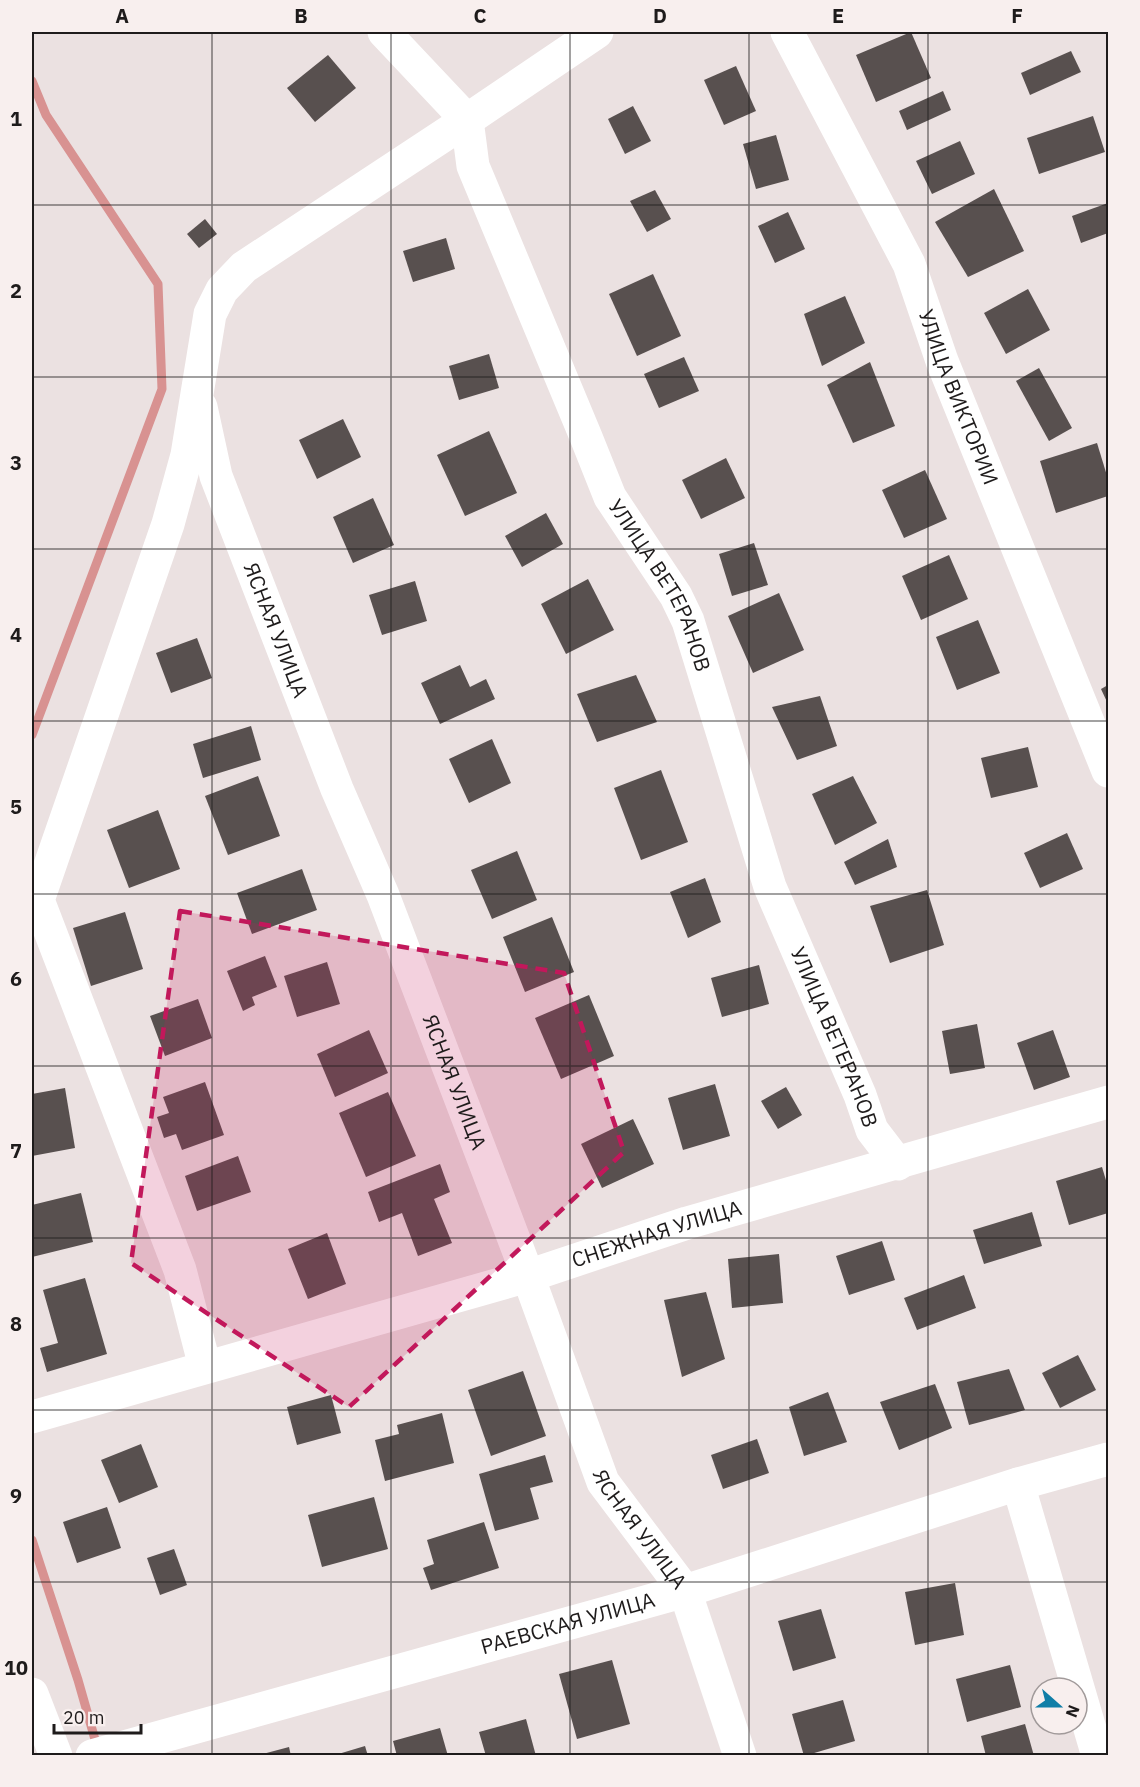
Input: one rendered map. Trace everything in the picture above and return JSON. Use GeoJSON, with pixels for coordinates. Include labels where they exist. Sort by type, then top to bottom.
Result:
{"type":"FeatureCollection","features":[{"type":"Feature","properties":{"kind":"street"},"geometry":{"type":"LineString","coordinates":[[384,32],[467,120]]}},
{"type":"Feature","properties":{"kind":"street"},"geometry":{"type":"LineString","coordinates":[[205,1368],[180,1270],[38,900],[168,524],[187,455],[210,314],[222,290],[244,267],[597,32]]}},
{"type":"Feature","properties":{"kind":"street","name":"УЛИЦА ВИКТОРИИ"},"geometry":{"type":"LineString","coordinates":[[787,32],[909,264],[942,361],[1108,771]]}},
{"type":"Feature","properties":{"kind":"street","name":"УЛИЦА ВЕТЕРАНОВ"},"geometry":{"type":"LineString","coordinates":[[467,120],[472,166],[610,497],[676,596],[688,621],[770,887],[860,1095],[872,1130],[898,1164]]}},
{"type":"Feature","properties":{"kind":"street","name":"ЯСНАЯ УЛИЦА"},"geometry":{"type":"LineString","coordinates":[[197,391],[216,476],[337,789],[383,894],[528,1276],[603,1482],[685,1591],[740,1755]]}},
{"type":"Feature","properties":{"kind":"street","name":"СНЕЖНАЯ УЛИЦА"},"geometry":{"type":"LineString","coordinates":[[32,1418],[528,1276],[687,1223],[1108,1102]]}},
{"type":"Feature","properties":{"kind":"street","name":"РАЕВСКАЯ УЛИЦА"},"geometry":{"type":"LineString","coordinates":[[101,1753],[685,1591],[1018,1484],[1108,1460]]}},
{"type":"Feature","properties":{"kind":"street"},"geometry":{"type":"LineString","coordinates":[[1018,1484],[1098,1755]]}},
{"type":"Feature","properties":{"kind":"street"},"geometry":{"type":"LineString","coordinates":[[32,1694],[56,1755]]}},
{"type":"Feature","properties":{"kind":"highlighted area"},"geometry":{"type":"Polygon","coordinates":[[[180,911],[564,973],[624,1152],[349,1407],[131,1263],[180,911]]]}},
{"type":"Feature","properties":{"kind":"building"},"geometry":{"type":"Polygon","coordinates":[[[911,32],[931,78],[876,102],[856,55],[911,32]]]}},
{"type":"Feature","properties":{"kind":"building"},"geometry":{"type":"Polygon","coordinates":[[[1071,51],[1081,72],[1030,95],[1021,73],[1071,51]]]}},
{"type":"Feature","properties":{"kind":"building"},"geometry":{"type":"Polygon","coordinates":[[[328,55],[356,88],[315,122],[287,88],[328,55]]]}},
{"type":"Feature","properties":{"kind":"building"},"geometry":{"type":"Polygon","coordinates":[[[736,66],[756,111],[724,125],[704,80],[736,66]]]}},
{"type":"Feature","properties":{"kind":"building"},"geometry":{"type":"Polygon","coordinates":[[[943,91],[951,110],[907,130],[899,111],[943,91]]]}},
{"type":"Feature","properties":{"kind":"building"},"geometry":{"type":"Polygon","coordinates":[[[633,106],[651,141],[625,154],[608,119],[633,106]]]}},
{"type":"Feature","properties":{"kind":"building"},"geometry":{"type":"Polygon","coordinates":[[[1093,116],[1105,152],[1039,174],[1027,138],[1093,116]]]}},
{"type":"Feature","properties":{"kind":"building"},"geometry":{"type":"Polygon","coordinates":[[[776,135],[789,180],[756,189],[743,144],[776,135]]]}},
{"type":"Feature","properties":{"kind":"building"},"geometry":{"type":"Polygon","coordinates":[[[960,141],[975,174],[932,194],[916,161],[960,141]]]}},
{"type":"Feature","properties":{"kind":"building"},"geometry":{"type":"Polygon","coordinates":[[[994,189],[1024,251],[968,277],[935,222],[994,189]]]}},
{"type":"Feature","properties":{"kind":"building"},"geometry":{"type":"Polygon","coordinates":[[[655,190],[671,219],[647,232],[630,201],[655,190]]]}},
{"type":"Feature","properties":{"kind":"building"},"geometry":{"type":"Polygon","coordinates":[[[1108,203],[1108,233],[1081,243],[1072,216],[1108,203]]]}},
{"type":"Feature","properties":{"kind":"building"},"geometry":{"type":"Polygon","coordinates":[[[788,212],[805,249],[775,263],[758,226],[788,212]]]}},
{"type":"Feature","properties":{"kind":"building"},"geometry":{"type":"Polygon","coordinates":[[[205,219],[217,234],[199,248],[187,234],[205,219]]]}},
{"type":"Feature","properties":{"kind":"building"},"geometry":{"type":"Polygon","coordinates":[[[446,238],[455,269],[413,282],[403,251],[446,238]]]}},
{"type":"Feature","properties":{"kind":"building"},"geometry":{"type":"Polygon","coordinates":[[[653,274],[681,336],[637,356],[609,294],[653,274]]]}},
{"type":"Feature","properties":{"kind":"building"},"geometry":{"type":"Polygon","coordinates":[[[1028,289],[1050,330],[1006,354],[984,313],[1028,289]]]}},
{"type":"Feature","properties":{"kind":"building"},"geometry":{"type":"Polygon","coordinates":[[[845,296],[865,343],[822,366],[804,314],[845,296]]]}},
{"type":"Feature","properties":{"kind":"building"},"geometry":{"type":"Polygon","coordinates":[[[489,354],[499,388],[459,400],[449,366],[489,354]]]}},
{"type":"Feature","properties":{"kind":"building"},"geometry":{"type":"Polygon","coordinates":[[[684,357],[699,391],[659,408],[644,374],[684,357]]]}},
{"type":"Feature","properties":{"kind":"building"},"geometry":{"type":"Polygon","coordinates":[[[870,362],[895,426],[853,443],[827,385],[870,362]]]}},
{"type":"Feature","properties":{"kind":"building"},"geometry":{"type":"Polygon","coordinates":[[[1039,368],[1072,428],[1049,441],[1016,381],[1039,368]]]}},
{"type":"Feature","properties":{"kind":"building"},"geometry":{"type":"Polygon","coordinates":[[[343,419],[361,457],[317,479],[299,440],[343,419]]]}},
{"type":"Feature","properties":{"kind":"building"},"geometry":{"type":"Polygon","coordinates":[[[489,431],[517,493],[465,516],[437,455],[489,431]]]}},
{"type":"Feature","properties":{"kind":"building"},"geometry":{"type":"Polygon","coordinates":[[[1097,443],[1108,479],[1108,496],[1056,513],[1040,461],[1097,443]]]}},
{"type":"Feature","properties":{"kind":"building"},"geometry":{"type":"Polygon","coordinates":[[[726,458],[745,498],[701,519],[682,480],[726,458]]]}},
{"type":"Feature","properties":{"kind":"building"},"geometry":{"type":"Polygon","coordinates":[[[925,470],[947,519],[904,538],[882,490],[925,470]]]}},
{"type":"Feature","properties":{"kind":"building"},"geometry":{"type":"Polygon","coordinates":[[[373,498],[394,545],[353,563],[333,517],[373,498]]]}},
{"type":"Feature","properties":{"kind":"building"},"geometry":{"type":"Polygon","coordinates":[[[546,513],[563,544],[522,567],[505,536],[546,513]]]}},
{"type":"Feature","properties":{"kind":"building"},"geometry":{"type":"Polygon","coordinates":[[[754,543],[768,585],[732,596],[719,554],[754,543]]]}},
{"type":"Feature","properties":{"kind":"building"},"geometry":{"type":"Polygon","coordinates":[[[949,555],[968,599],[921,620],[902,576],[949,555]]]}},
{"type":"Feature","properties":{"kind":"building"},"geometry":{"type":"Polygon","coordinates":[[[588,579],[614,630],[566,654],[541,604],[588,579]]]}},
{"type":"Feature","properties":{"kind":"building"},"geometry":{"type":"Polygon","coordinates":[[[415,581],[427,621],[382,635],[369,595],[415,581]]]}},
{"type":"Feature","properties":{"kind":"building"},"geometry":{"type":"Polygon","coordinates":[[[779,593],[804,650],[753,673],[728,616],[779,593]]]}},
{"type":"Feature","properties":{"kind":"building"},"geometry":{"type":"Polygon","coordinates":[[[978,620],[1000,673],[957,690],[936,637],[978,620]]]}},
{"type":"Feature","properties":{"kind":"building"},"geometry":{"type":"Polygon","coordinates":[[[197,638],[212,678],[171,693],[156,653],[197,638]]]}},
{"type":"Feature","properties":{"kind":"building"},"geometry":{"type":"Polygon","coordinates":[[[460,665],[470,687],[486,679],[495,699],[440,724],[421,683],[460,665]]]}},
{"type":"Feature","properties":{"kind":"building"},"geometry":{"type":"Polygon","coordinates":[[[636,675],[657,722],[597,742],[577,694],[636,675]]]}},
{"type":"Feature","properties":{"kind":"building"},"geometry":{"type":"Polygon","coordinates":[[[1108,685],[1108,704],[1101,689],[1108,685]]]}},
{"type":"Feature","properties":{"kind":"building"},"geometry":{"type":"Polygon","coordinates":[[[820,696],[837,746],[797,760],[772,707],[820,696]]]}},
{"type":"Feature","properties":{"kind":"building"},"geometry":{"type":"Polygon","coordinates":[[[251,726],[261,760],[203,778],[193,744],[251,726]]]}},
{"type":"Feature","properties":{"kind":"building"},"geometry":{"type":"Polygon","coordinates":[[[492,739],[511,783],[469,803],[449,759],[492,739]]]}},
{"type":"Feature","properties":{"kind":"building"},"geometry":{"type":"Polygon","coordinates":[[[1028,747],[1038,787],[991,798],[981,758],[1028,747]]]}},
{"type":"Feature","properties":{"kind":"building"},"geometry":{"type":"Polygon","coordinates":[[[661,770],[688,842],[641,860],[614,788],[661,770]]]}},
{"type":"Feature","properties":{"kind":"building"},"geometry":{"type":"Polygon","coordinates":[[[258,776],[280,836],[228,855],[205,796],[258,776]]]}},
{"type":"Feature","properties":{"kind":"building"},"geometry":{"type":"Polygon","coordinates":[[[853,776],[877,823],[835,845],[812,794],[853,776]]]}},
{"type":"Feature","properties":{"kind":"building"},"geometry":{"type":"Polygon","coordinates":[[[158,810],[180,869],[129,888],[107,830],[158,810]]]}},
{"type":"Feature","properties":{"kind":"building"},"geometry":{"type":"Polygon","coordinates":[[[1067,833],[1083,869],[1040,888],[1024,853],[1067,833]]]}},
{"type":"Feature","properties":{"kind":"building"},"geometry":{"type":"Polygon","coordinates":[[[888,839],[897,867],[855,885],[844,862],[888,839]]]}},
{"type":"Feature","properties":{"kind":"building"},"geometry":{"type":"Polygon","coordinates":[[[517,851],[537,900],[492,919],[471,870],[517,851]]]}},
{"type":"Feature","properties":{"kind":"building"},"geometry":{"type":"Polygon","coordinates":[[[302,869],[317,910],[252,934],[237,893],[302,869]]]}},
{"type":"Feature","properties":{"kind":"building"},"geometry":{"type":"Polygon","coordinates":[[[705,878],[721,922],[688,938],[670,892],[705,878]]]}},
{"type":"Feature","properties":{"kind":"building"},"geometry":{"type":"Polygon","coordinates":[[[927,890],[944,945],[890,963],[870,906],[927,890]]]}},
{"type":"Feature","properties":{"kind":"building"},"geometry":{"type":"Polygon","coordinates":[[[125,912],[143,969],[91,986],[73,928],[125,912]]]}},
{"type":"Feature","properties":{"kind":"building"},"geometry":{"type":"Polygon","coordinates":[[[552,917],[574,972],[525,992],[503,937],[552,917]]]}},
{"type":"Feature","properties":{"kind":"building"},"geometry":{"type":"Polygon","coordinates":[[[265,956],[277,987],[252,997],[255,1005],[243,1011],[227,971],[265,956]]]}},
{"type":"Feature","properties":{"kind":"building"},"geometry":{"type":"Polygon","coordinates":[[[327,962],[340,1004],[297,1017],[284,976],[327,962]]]}},
{"type":"Feature","properties":{"kind":"building"},"geometry":{"type":"Polygon","coordinates":[[[759,965],[769,1004],[722,1017],[711,978],[759,965]]]}},
{"type":"Feature","properties":{"kind":"building"},"geometry":{"type":"Polygon","coordinates":[[[589,995],[614,1056],[561,1079],[535,1018],[589,995]]]}},
{"type":"Feature","properties":{"kind":"building"},"geometry":{"type":"Polygon","coordinates":[[[198,999],[212,1038],[165,1056],[150,1016],[198,999]]]}},
{"type":"Feature","properties":{"kind":"building"},"geometry":{"type":"Polygon","coordinates":[[[977,1024],[985,1068],[950,1074],[942,1031],[977,1024]]]}},
{"type":"Feature","properties":{"kind":"building"},"geometry":{"type":"Polygon","coordinates":[[[369,1030],[388,1073],[335,1097],[317,1054],[369,1030]]]}},
{"type":"Feature","properties":{"kind":"building"},"geometry":{"type":"Polygon","coordinates":[[[1053,1030],[1070,1077],[1034,1090],[1017,1043],[1053,1030]]]}},
{"type":"Feature","properties":{"kind":"building"},"geometry":{"type":"Polygon","coordinates":[[[205,1082],[224,1135],[182,1150],[176,1134],[164,1138],[157,1117],[169,1113],[163,1097],[205,1082]]]}},
{"type":"Feature","properties":{"kind":"building"},"geometry":{"type":"Polygon","coordinates":[[[715,1084],[730,1136],[683,1150],[668,1098],[715,1084]]]}},
{"type":"Feature","properties":{"kind":"building"},"geometry":{"type":"Polygon","coordinates":[[[786,1087],[802,1115],[778,1129],[761,1101],[786,1087]]]}},
{"type":"Feature","properties":{"kind":"building"},"geometry":{"type":"Polygon","coordinates":[[[65,1088],[75,1148],[32,1156],[32,1094],[65,1088]]]}},
{"type":"Feature","properties":{"kind":"building"},"geometry":{"type":"Polygon","coordinates":[[[388,1092],[416,1156],[366,1177],[339,1113],[388,1092]]]}},
{"type":"Feature","properties":{"kind":"building"},"geometry":{"type":"Polygon","coordinates":[[[633,1119],[654,1164],[602,1188],[581,1144],[633,1119]]]}},
{"type":"Feature","properties":{"kind":"building"},"geometry":{"type":"Polygon","coordinates":[[[238,1156],[251,1192],[197,1211],[185,1176],[238,1156]]]}},
{"type":"Feature","properties":{"kind":"building"},"geometry":{"type":"Polygon","coordinates":[[[440,1164],[450,1192],[434,1199],[452,1243],[418,1256],[402,1213],[379,1222],[368,1192],[440,1164]]]}},
{"type":"Feature","properties":{"kind":"building"},"geometry":{"type":"Polygon","coordinates":[[[1102,1167],[1108,1187],[1108,1213],[1069,1225],[1056,1181],[1102,1167]]]}},
{"type":"Feature","properties":{"kind":"building"},"geometry":{"type":"Polygon","coordinates":[[[81,1193],[93,1242],[32,1257],[32,1205],[81,1193]]]}},
{"type":"Feature","properties":{"kind":"building"},"geometry":{"type":"Polygon","coordinates":[[[1032,1212],[1042,1246],[984,1264],[973,1230],[1032,1212]]]}},
{"type":"Feature","properties":{"kind":"building"},"geometry":{"type":"Polygon","coordinates":[[[327,1233],[346,1284],[308,1299],[288,1249],[327,1233]]]}},
{"type":"Feature","properties":{"kind":"building"},"geometry":{"type":"Polygon","coordinates":[[[882,1241],[895,1280],[849,1295],[836,1256],[882,1241]]]}},
{"type":"Feature","properties":{"kind":"building"},"geometry":{"type":"Polygon","coordinates":[[[779,1254],[783,1303],[732,1308],[728,1259],[779,1254]]]}},
{"type":"Feature","properties":{"kind":"building"},"geometry":{"type":"Polygon","coordinates":[[[964,1275],[976,1308],[917,1330],[904,1298],[964,1275]]]}},
{"type":"Feature","properties":{"kind":"building"},"geometry":{"type":"Polygon","coordinates":[[[85,1278],[107,1354],[47,1372],[40,1348],[58,1343],[43,1290],[85,1278]]]}},
{"type":"Feature","properties":{"kind":"building"},"geometry":{"type":"Polygon","coordinates":[[[706,1292],[725,1359],[682,1377],[664,1300],[706,1292]]]}},
{"type":"Feature","properties":{"kind":"building"},"geometry":{"type":"Polygon","coordinates":[[[1078,1355],[1096,1390],[1060,1408],[1042,1373],[1078,1355]]]}},
{"type":"Feature","properties":{"kind":"building"},"geometry":{"type":"Polygon","coordinates":[[[1009,1369],[1025,1410],[969,1425],[957,1382],[1009,1369]]]}},
{"type":"Feature","properties":{"kind":"building"},"geometry":{"type":"Polygon","coordinates":[[[523,1371],[546,1436],[491,1456],[468,1390],[523,1371]]]}},
{"type":"Feature","properties":{"kind":"building"},"geometry":{"type":"Polygon","coordinates":[[[935,1384],[952,1428],[899,1450],[880,1402],[935,1384]]]}},
{"type":"Feature","properties":{"kind":"building"},"geometry":{"type":"Polygon","coordinates":[[[828,1392],[847,1442],[804,1456],[789,1407],[828,1392]]]}},
{"type":"Feature","properties":{"kind":"building"},"geometry":{"type":"Polygon","coordinates":[[[331,1395],[341,1433],[297,1445],[287,1407],[331,1395]]]}},
{"type":"Feature","properties":{"kind":"building"},"geometry":{"type":"Polygon","coordinates":[[[442,1413],[454,1463],[385,1481],[375,1440],[399,1434],[397,1425],[442,1413]]]}},
{"type":"Feature","properties":{"kind":"building"},"geometry":{"type":"Polygon","coordinates":[[[757,1439],[769,1473],[723,1489],[711,1455],[757,1439]]]}},
{"type":"Feature","properties":{"kind":"building"},"geometry":{"type":"Polygon","coordinates":[[[141,1444],[158,1487],[119,1503],[101,1460],[141,1444]]]}},
{"type":"Feature","properties":{"kind":"building"},"geometry":{"type":"Polygon","coordinates":[[[545,1455],[553,1482],[530,1488],[539,1519],[495,1531],[479,1474],[545,1455]]]}},
{"type":"Feature","properties":{"kind":"building"},"geometry":{"type":"Polygon","coordinates":[[[374,1497],[388,1549],[322,1567],[308,1515],[374,1497]]]}},
{"type":"Feature","properties":{"kind":"building"},"geometry":{"type":"Polygon","coordinates":[[[107,1507],[121,1548],[77,1563],[63,1522],[107,1507]]]}},
{"type":"Feature","properties":{"kind":"building"},"geometry":{"type":"Polygon","coordinates":[[[484,1522],[499,1568],[431,1590],[423,1568],[434,1564],[427,1540],[484,1522]]]}},
{"type":"Feature","properties":{"kind":"building"},"geometry":{"type":"Polygon","coordinates":[[[174,1549],[187,1585],[160,1595],[147,1558],[174,1549]]]}},
{"type":"Feature","properties":{"kind":"building"},"geometry":{"type":"Polygon","coordinates":[[[955,1583],[964,1635],[915,1645],[905,1592],[955,1583]]]}},
{"type":"Feature","properties":{"kind":"building"},"geometry":{"type":"Polygon","coordinates":[[[821,1609],[836,1658],[793,1671],[778,1621],[821,1609]]]}},
{"type":"Feature","properties":{"kind":"building"},"geometry":{"type":"Polygon","coordinates":[[[612,1660],[630,1724],[577,1739],[559,1674],[612,1660]]]}},
{"type":"Feature","properties":{"kind":"building"},"geometry":{"type":"Polygon","coordinates":[[[1010,1665],[1021,1707],[967,1722],[956,1679],[1010,1665]]]}},
{"type":"Feature","properties":{"kind":"building"},"geometry":{"type":"Polygon","coordinates":[[[843,1700],[855,1741],[804,1756],[792,1714],[843,1700]]]}},
{"type":"Feature","properties":{"kind":"building"},"geometry":{"type":"Polygon","coordinates":[[[526,1719],[536,1756],[486,1756],[479,1732],[526,1719]]]}},
{"type":"Feature","properties":{"kind":"building"},"geometry":{"type":"Polygon","coordinates":[[[1025,1724],[1034,1756],[986,1756],[981,1736],[1025,1724]]]}},
{"type":"Feature","properties":{"kind":"building"},"geometry":{"type":"Polygon","coordinates":[[[440,1728],[448,1756],[397,1756],[393,1741],[440,1728]]]}},
{"type":"Feature","properties":{"kind":"building"},"geometry":{"type":"Polygon","coordinates":[[[365,1746],[368,1756],[335,1756],[335,1755],[365,1746]]]}},
{"type":"Feature","properties":{"kind":"building"},"geometry":{"type":"Polygon","coordinates":[[[289,1747],[291,1756],[259,1756],[259,1755],[289,1747]]]}},
{"type":"Feature","properties":{"kind":"waterway"},"geometry":{"type":"LineString","coordinates":[[32,81],[46,115],[158,284],[162,389],[32,735]]}},
{"type":"Feature","properties":{"kind":"waterway"},"geometry":{"type":"LineString","coordinates":[[32,1540],[78,1680],[98,1750]]}}]}
